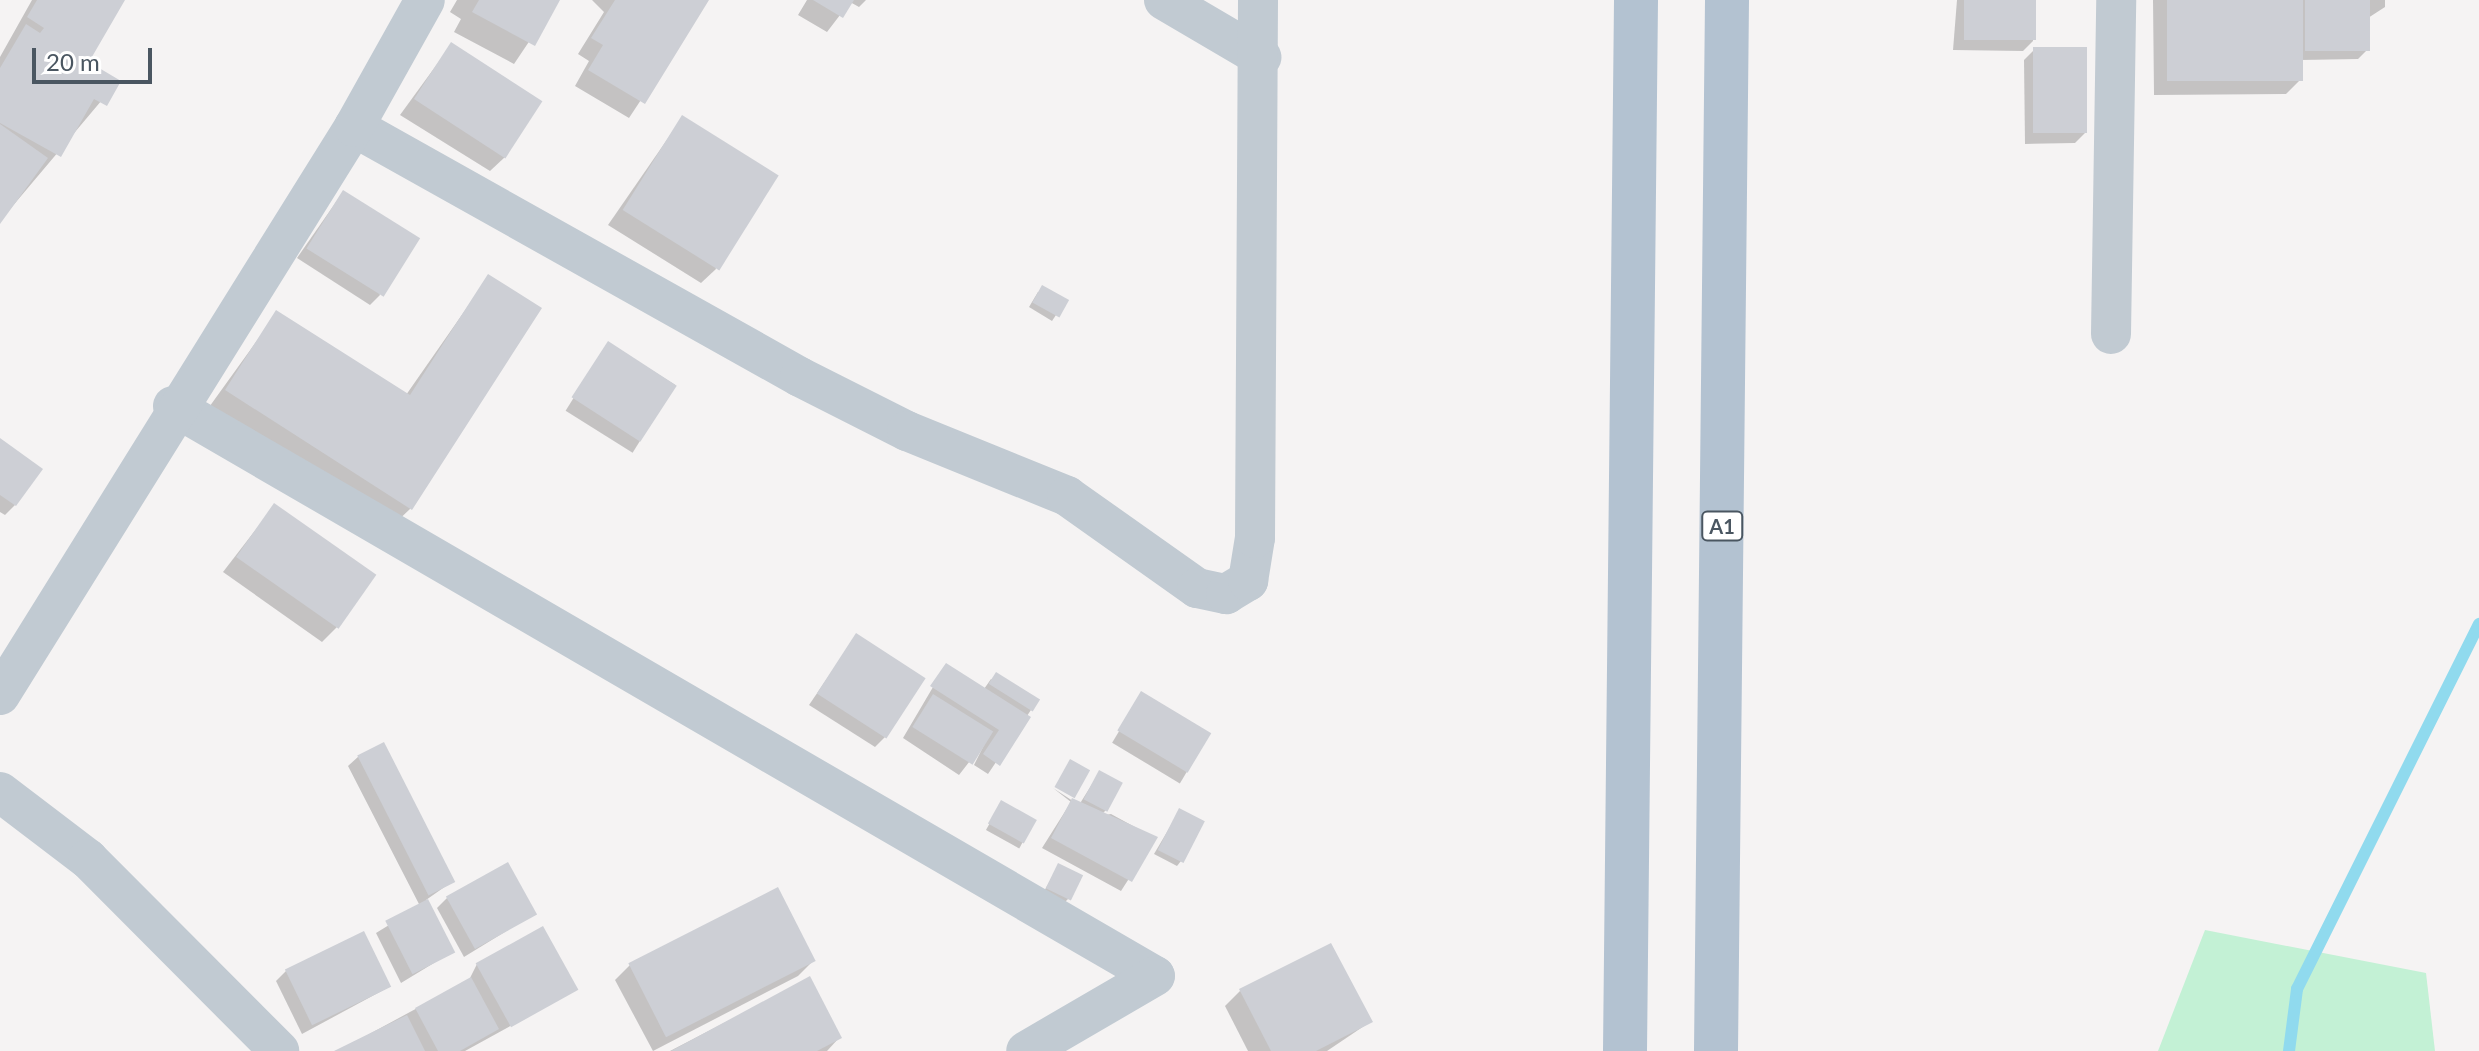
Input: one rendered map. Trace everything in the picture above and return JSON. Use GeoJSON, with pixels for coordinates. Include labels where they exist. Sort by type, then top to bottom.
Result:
{"type":"FeatureCollection","features":[{"type":"Feature","properties":{"kind":"main road"},"geometry":{"type":"LineString","coordinates":[[1625,1051],[1636,0]]}},
{"type":"Feature","properties":{"kind":"main road","name":"A1"},"geometry":{"type":"LineString","coordinates":[[1716,1051],[1727,0]]}},
{"type":"Feature","properties":{"kind":"street"},"geometry":{"type":"LineString","coordinates":[[0,695],[173,406],[354,127],[425,0]]}},
{"type":"Feature","properties":{"kind":"street"},"geometry":{"type":"LineString","coordinates":[[1164,0],[1261,57]]}},
{"type":"Feature","properties":{"kind":"street"},"geometry":{"type":"LineString","coordinates":[[354,127],[800,377],[907,431],[1067,496],[1197,588],[1226,594],[1248,581],[1255,538],[1261,57],[1258,0]]}},
{"type":"Feature","properties":{"kind":"street"},"geometry":{"type":"LineString","coordinates":[[2111,334],[2116,0]]}},
{"type":"Feature","properties":{"kind":"street"},"geometry":{"type":"LineString","coordinates":[[173,406],[1155,976],[1026,1051]]}},
{"type":"Feature","properties":{"kind":"street"},"geometry":{"type":"LineString","coordinates":[[0,792],[88,859],[279,1051]]}},
{"type":"Feature","properties":{"kind":"green space"},"geometry":{"type":"Polygon","coordinates":[[[2205,930],[2426,973],[2435,1051],[2158,1051],[2205,930]]]}},
{"type":"Feature","properties":{"kind":"building"},"geometry":{"type":"Polygon","coordinates":[[[37,0],[125,0],[89,62],[121,81],[107,106],[94,99],[61,157],[0,123],[0,68],[26,24],[40,33],[44,28],[27,17],[37,0]]]}},
{"type":"Feature","properties":{"kind":"building"},"geometry":{"type":"Polygon","coordinates":[[[479,0],[560,0],[535,46],[472,12],[479,0]]]}},
{"type":"Feature","properties":{"kind":"building"},"geometry":{"type":"Polygon","coordinates":[[[615,0],[709,0],[645,104],[588,70],[603,45],[591,38],[615,0]]]}},
{"type":"Feature","properties":{"kind":"building"},"geometry":{"type":"Polygon","coordinates":[[[813,0],[854,0],[843,18],[813,0]]]}},
{"type":"Feature","properties":{"kind":"building"},"geometry":{"type":"Polygon","coordinates":[[[1964,0],[2036,0],[2036,40],[1964,40],[1964,0]]]}},
{"type":"Feature","properties":{"kind":"building"},"geometry":{"type":"Polygon","coordinates":[[[2167,0],[2303,0],[2303,81],[2167,81],[2167,0]]]}},
{"type":"Feature","properties":{"kind":"building"},"geometry":{"type":"Polygon","coordinates":[[[2305,0],[2370,0],[2370,51],[2305,51],[2305,0]]]}},
{"type":"Feature","properties":{"kind":"building"},"geometry":{"type":"Polygon","coordinates":[[[451,42],[542,101],[505,158],[414,99],[451,42]]]}},
{"type":"Feature","properties":{"kind":"building"},"geometry":{"type":"Polygon","coordinates":[[[2033,47],[2087,47],[2087,133],[2033,133],[2033,47]]]}},
{"type":"Feature","properties":{"kind":"building"},"geometry":{"type":"Polygon","coordinates":[[[682,115],[779,175],[719,270],[623,210],[682,115]]]}},
{"type":"Feature","properties":{"kind":"building"},"geometry":{"type":"Polygon","coordinates":[[[0,124],[48,158],[0,224],[0,124]]]}},
{"type":"Feature","properties":{"kind":"building"},"geometry":{"type":"Polygon","coordinates":[[[343,190],[420,238],[384,297],[306,249],[343,190]]]}},
{"type":"Feature","properties":{"kind":"building"},"geometry":{"type":"Polygon","coordinates":[[[488,274],[542,308],[412,510],[225,390],[276,310],[410,395],[488,274]]]}},
{"type":"Feature","properties":{"kind":"building"},"geometry":{"type":"Polygon","coordinates":[[[1042,285],[1069,300],[1059,318],[1032,302],[1042,285]]]}},
{"type":"Feature","properties":{"kind":"building"},"geometry":{"type":"Polygon","coordinates":[[[608,341],[677,386],[640,442],[572,397],[608,341]]]}},
{"type":"Feature","properties":{"kind":"building"},"geometry":{"type":"Polygon","coordinates":[[[0,438],[43,469],[16,506],[0,495],[0,438]]]}},
{"type":"Feature","properties":{"kind":"building"},"geometry":{"type":"Polygon","coordinates":[[[274,503],[376,575],[339,629],[236,557],[274,503]]]}},
{"type":"Feature","properties":{"kind":"building"},"geometry":{"type":"Polygon","coordinates":[[[856,633],[926,678],[886,739],[817,693],[856,633]]]}},
{"type":"Feature","properties":{"kind":"building"},"geometry":{"type":"Polygon","coordinates":[[[946,663],[1031,717],[1000,766],[983,754],[999,730],[930,686],[946,663]]]}},
{"type":"Feature","properties":{"kind":"building"},"geometry":{"type":"Polygon","coordinates":[[[996,672],[1040,700],[1033,711],[989,684],[996,672]]]}},
{"type":"Feature","properties":{"kind":"building"},"geometry":{"type":"Polygon","coordinates":[[[1141,691],[1211,733],[1188,773],[1117,730],[1141,691]]]}},
{"type":"Feature","properties":{"kind":"building"},"geometry":{"type":"Polygon","coordinates":[[[933,694],[993,732],[973,765],[912,727],[933,694]]]}},
{"type":"Feature","properties":{"kind":"building"},"geometry":{"type":"Polygon","coordinates":[[[384,742],[455,882],[429,896],[357,756],[384,742]]]}},
{"type":"Feature","properties":{"kind":"building"},"geometry":{"type":"Polygon","coordinates":[[[1070,759],[1090,770],[1075,798],[1054,787],[1070,759]]]}},
{"type":"Feature","properties":{"kind":"building"},"geometry":{"type":"Polygon","coordinates":[[[1099,770],[1123,783],[1107,812],[1084,799],[1099,770]]]}},
{"type":"Feature","properties":{"kind":"building"},"geometry":{"type":"Polygon","coordinates":[[[1072,798],[1158,837],[1132,882],[1051,838],[1072,798]]]}},
{"type":"Feature","properties":{"kind":"building"},"geometry":{"type":"Polygon","coordinates":[[[1001,800],[1037,820],[1024,843],[988,824],[1001,800]]]}},
{"type":"Feature","properties":{"kind":"building"},"geometry":{"type":"Polygon","coordinates":[[[1179,808],[1205,821],[1184,863],[1158,850],[1179,808]]]}},
{"type":"Feature","properties":{"kind":"building"},"geometry":{"type":"Polygon","coordinates":[[[508,862],[537,914],[475,949],[446,896],[508,862]]]}},
{"type":"Feature","properties":{"kind":"building"},"geometry":{"type":"Polygon","coordinates":[[[1058,863],[1083,875],[1071,900],[1046,888],[1058,863]]]}},
{"type":"Feature","properties":{"kind":"building"},"geometry":{"type":"Polygon","coordinates":[[[778,887],[816,961],[666,1037],[628,963],[778,887]]]}},
{"type":"Feature","properties":{"kind":"building"},"geometry":{"type":"Polygon","coordinates":[[[428,899],[455,952],[412,974],[385,921],[428,899]]]}},
{"type":"Feature","properties":{"kind":"building"},"geometry":{"type":"Polygon","coordinates":[[[543,926],[578,990],[511,1027],[476,963],[543,926]]]}},
{"type":"Feature","properties":{"kind":"building"},"geometry":{"type":"Polygon","coordinates":[[[364,931],[391,987],[312,1025],[285,970],[364,931]]]}},
{"type":"Feature","properties":{"kind":"building"},"geometry":{"type":"Polygon","coordinates":[[[1331,943],[1373,1022],[1316,1051],[1271,1051],[1239,989],[1331,943]]]}},
{"type":"Feature","properties":{"kind":"building"},"geometry":{"type":"Polygon","coordinates":[[[810,976],[842,1038],[817,1051],[671,1051],[810,976]]]}},
{"type":"Feature","properties":{"kind":"building"},"geometry":{"type":"Polygon","coordinates":[[[471,977],[499,1029],[460,1051],[438,1051],[415,1008],[471,977]]]}},
{"type":"Feature","properties":{"kind":"building"},"geometry":{"type":"Polygon","coordinates":[[[407,1015],[425,1051],[334,1051],[407,1015]]]}},
{"type":"Feature","properties":{"kind":"waterway"},"geometry":{"type":"LineString","coordinates":[[2289,1051],[2297,989],[2479,624]]}}]}
